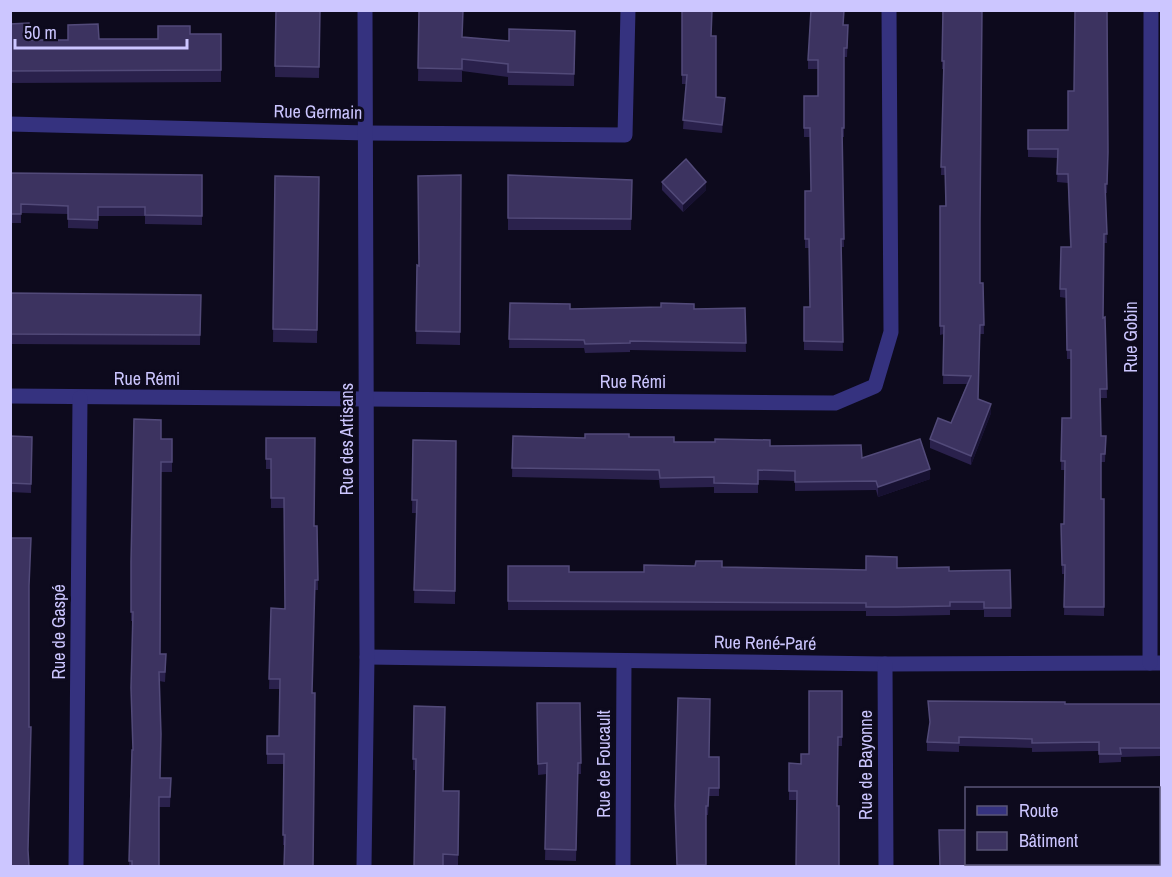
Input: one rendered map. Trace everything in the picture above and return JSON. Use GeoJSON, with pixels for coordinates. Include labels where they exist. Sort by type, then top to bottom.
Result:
{"type":"FeatureCollection","features":[{"type":"Feature","properties":{"kind":"street","name":"Rue des Artisans"},"geometry":{"type":"LineString","coordinates":[[364,867],[367,657],[365,10]]}},
{"type":"Feature","properties":{"kind":"street","name":"Rue Germain"},"geometry":{"type":"LineString","coordinates":[[10,124],[625,135],[628,10]]}},
{"type":"Feature","properties":{"kind":"street","name":"Rue Rémi"},"geometry":{"type":"LineString","coordinates":[[10,396],[835,403],[875,386],[891,332],[890,10]]}},
{"type":"Feature","properties":{"kind":"street","name":"Rue Gobin"},"geometry":{"type":"LineString","coordinates":[[1151,10],[1156,663]]}},
{"type":"Feature","properties":{"kind":"street","name":"Rue de Gaspé"},"geometry":{"type":"LineString","coordinates":[[76,867],[80,398]]}},
{"type":"Feature","properties":{"kind":"street","name":"Rue René-Paré"},"geometry":{"type":"LineString","coordinates":[[367,657],[885,664],[1156,663]]}},
{"type":"Feature","properties":{"kind":"street","name":"Rue de Foucault"},"geometry":{"type":"LineString","coordinates":[[623,867],[624,661]]}},
{"type":"Feature","properties":{"kind":"street","name":"Rue de Bayonne"},"geometry":{"type":"LineString","coordinates":[[885,664],[886,867]]}},
{"type":"Feature","properties":{"kind":"building"},"geometry":{"type":"Polygon","coordinates":[[[276,10],[320,10],[319,67],[275,66],[276,10]]]}},
{"type":"Feature","properties":{"kind":"building"},"geometry":{"type":"Polygon","coordinates":[[[419,10],[463,10],[462,37],[509,41],[509,29],[575,31],[574,74],[508,72],[508,64],[462,59],[462,69],[418,68],[419,10]]]}},
{"type":"Feature","properties":{"kind":"building"},"geometry":{"type":"Polygon","coordinates":[[[682,10],[712,10],[711,36],[716,36],[716,97],[725,98],[722,125],[683,120],[687,75],[682,75],[682,10]]]}},
{"type":"Feature","properties":{"kind":"building"},"geometry":{"type":"Polygon","coordinates":[[[811,10],[844,10],[843,25],[848,25],[847,48],[844,48],[844,128],[842,128],[843,342],[804,341],[804,307],[810,307],[809,239],[805,239],[805,191],[811,191],[810,128],[804,128],[804,96],[818,96],[818,60],[808,60],[811,10]]]}},
{"type":"Feature","properties":{"kind":"building"},"geometry":{"type":"Polygon","coordinates":[[[943,10],[982,10],[980,283],[983,283],[984,325],[980,325],[978,399],[991,404],[971,456],[930,439],[938,418],[951,423],[971,376],[943,375],[944,326],[940,326],[940,206],[946,206],[945,167],[941,167],[943,10]]]}},
{"type":"Feature","properties":{"kind":"building"},"geometry":{"type":"Polygon","coordinates":[[[1075,10],[1107,10],[1108,152],[1107,184],[1105,184],[1107,234],[1104,234],[1103,318],[1105,317],[1107,389],[1100,389],[1101,436],[1106,436],[1105,454],[1101,454],[1101,499],[1104,499],[1104,607],[1064,607],[1065,565],[1062,565],[1061,524],[1064,524],[1065,461],[1061,461],[1062,418],[1071,418],[1071,350],[1067,350],[1066,289],[1060,289],[1061,247],[1071,247],[1068,174],[1057,174],[1058,149],[1028,149],[1028,130],[1068,130],[1068,91],[1074,91],[1075,10]]]}},
{"type":"Feature","properties":{"kind":"building"},"geometry":{"type":"Polygon","coordinates":[[[29,23],[30,40],[68,40],[68,25],[98,24],[99,39],[158,39],[158,26],[190,26],[190,34],[221,34],[221,70],[10,71],[10,24],[29,23]]]}},
{"type":"Feature","properties":{"kind":"building"},"geometry":{"type":"Polygon","coordinates":[[[686,159],[706,182],[683,204],[662,182],[686,159]]]}},
{"type":"Feature","properties":{"kind":"building"},"geometry":{"type":"Polygon","coordinates":[[[10,173],[202,175],[202,216],[145,215],[145,207],[98,207],[98,220],[68,219],[68,206],[21,204],[21,214],[10,214],[10,173]]]}},
{"type":"Feature","properties":{"kind":"building"},"geometry":{"type":"Polygon","coordinates":[[[461,175],[460,332],[416,331],[417,265],[419,266],[418,176],[461,175]]]}},
{"type":"Feature","properties":{"kind":"building"},"geometry":{"type":"Polygon","coordinates":[[[508,175],[632,180],[631,219],[508,218],[508,175]]]}},
{"type":"Feature","properties":{"kind":"building"},"geometry":{"type":"Polygon","coordinates":[[[275,176],[319,177],[317,330],[273,329],[275,176]]]}},
{"type":"Feature","properties":{"kind":"building"},"geometry":{"type":"Polygon","coordinates":[[[10,293],[201,295],[200,335],[10,334],[10,293]]]}},
{"type":"Feature","properties":{"kind":"building"},"geometry":{"type":"Polygon","coordinates":[[[510,303],[570,304],[570,309],[661,307],[661,303],[694,304],[694,309],[745,308],[746,343],[630,341],[630,343],[585,344],[584,340],[509,339],[510,303]]]}},
{"type":"Feature","properties":{"kind":"building"},"geometry":{"type":"Polygon","coordinates":[[[134,419],[161,420],[161,439],[172,439],[172,462],[161,462],[160,654],[166,654],[165,672],[159,672],[160,778],[171,778],[170,797],[159,797],[159,867],[132,867],[132,861],[129,861],[133,750],[131,562],[134,419]]]}},
{"type":"Feature","properties":{"kind":"building"},"geometry":{"type":"Polygon","coordinates":[[[585,434],[674,437],[674,442],[715,442],[715,439],[770,440],[770,446],[861,445],[862,458],[920,439],[930,469],[878,487],[876,481],[795,482],[795,471],[758,470],[758,484],[714,483],[714,477],[660,478],[659,470],[512,468],[513,436],[585,438],[585,434]]]}},
{"type":"Feature","properties":{"kind":"building"},"geometry":{"type":"Polygon","coordinates":[[[10,436],[32,437],[31,484],[10,483],[10,436]]]}},
{"type":"Feature","properties":{"kind":"building"},"geometry":{"type":"Polygon","coordinates":[[[266,438],[315,438],[314,526],[317,526],[318,580],[315,580],[312,693],[315,693],[313,867],[284,867],[284,754],[267,754],[267,736],[279,736],[280,679],[269,679],[271,608],[285,609],[284,498],[271,498],[271,459],[266,459],[266,438]]]}},
{"type":"Feature","properties":{"kind":"building"},"geometry":{"type":"Polygon","coordinates":[[[413,440],[456,441],[455,591],[414,590],[417,500],[412,500],[413,440]]]}},
{"type":"Feature","properties":{"kind":"building"},"geometry":{"type":"Polygon","coordinates":[[[10,538],[31,538],[29,867],[10,867],[10,538]]]}},
{"type":"Feature","properties":{"kind":"building"},"geometry":{"type":"Polygon","coordinates":[[[866,556],[897,557],[897,568],[949,567],[949,571],[1010,570],[1011,608],[984,608],[984,602],[950,602],[950,606],[866,607],[866,603],[508,601],[508,566],[569,566],[569,572],[644,572],[644,565],[695,566],[696,561],[722,561],[722,567],[866,570],[866,556]]]}},
{"type":"Feature","properties":{"kind":"building"},"geometry":{"type":"Polygon","coordinates":[[[809,691],[842,691],[842,737],[838,737],[839,867],[796,867],[797,791],[789,791],[789,763],[801,764],[801,754],[809,754],[809,691]]]}},
{"type":"Feature","properties":{"kind":"building"},"geometry":{"type":"Polygon","coordinates":[[[678,698],[710,699],[709,757],[719,757],[719,788],[709,788],[708,806],[706,806],[706,865],[677,865],[675,806],[678,698]]]}},
{"type":"Feature","properties":{"kind":"building"},"geometry":{"type":"Polygon","coordinates":[[[928,701],[1161,704],[1161,748],[1120,748],[1121,754],[1099,754],[1099,742],[1032,743],[1032,739],[959,737],[959,743],[927,742],[930,722],[928,701]]]}},
{"type":"Feature","properties":{"kind":"building"},"geometry":{"type":"Polygon","coordinates":[[[537,703],[580,703],[581,763],[578,763],[576,850],[545,849],[547,763],[538,764],[537,703]]]}},
{"type":"Feature","properties":{"kind":"building"},"geometry":{"type":"Polygon","coordinates":[[[414,706],[445,707],[443,791],[459,791],[458,855],[443,854],[443,867],[414,867],[416,759],[413,759],[414,706]]]}},
{"type":"Feature","properties":{"kind":"building"},"geometry":{"type":"Polygon","coordinates":[[[939,830],[965,830],[965,865],[1063,865],[1063,867],[940,867],[939,830]]]}},
{"type":"Feature","properties":{"kind":"building"},"geometry":{"type":"Polygon","coordinates":[[[1161,831],[1161,867],[1063,865],[1160,865],[1161,831]]]}}]}
